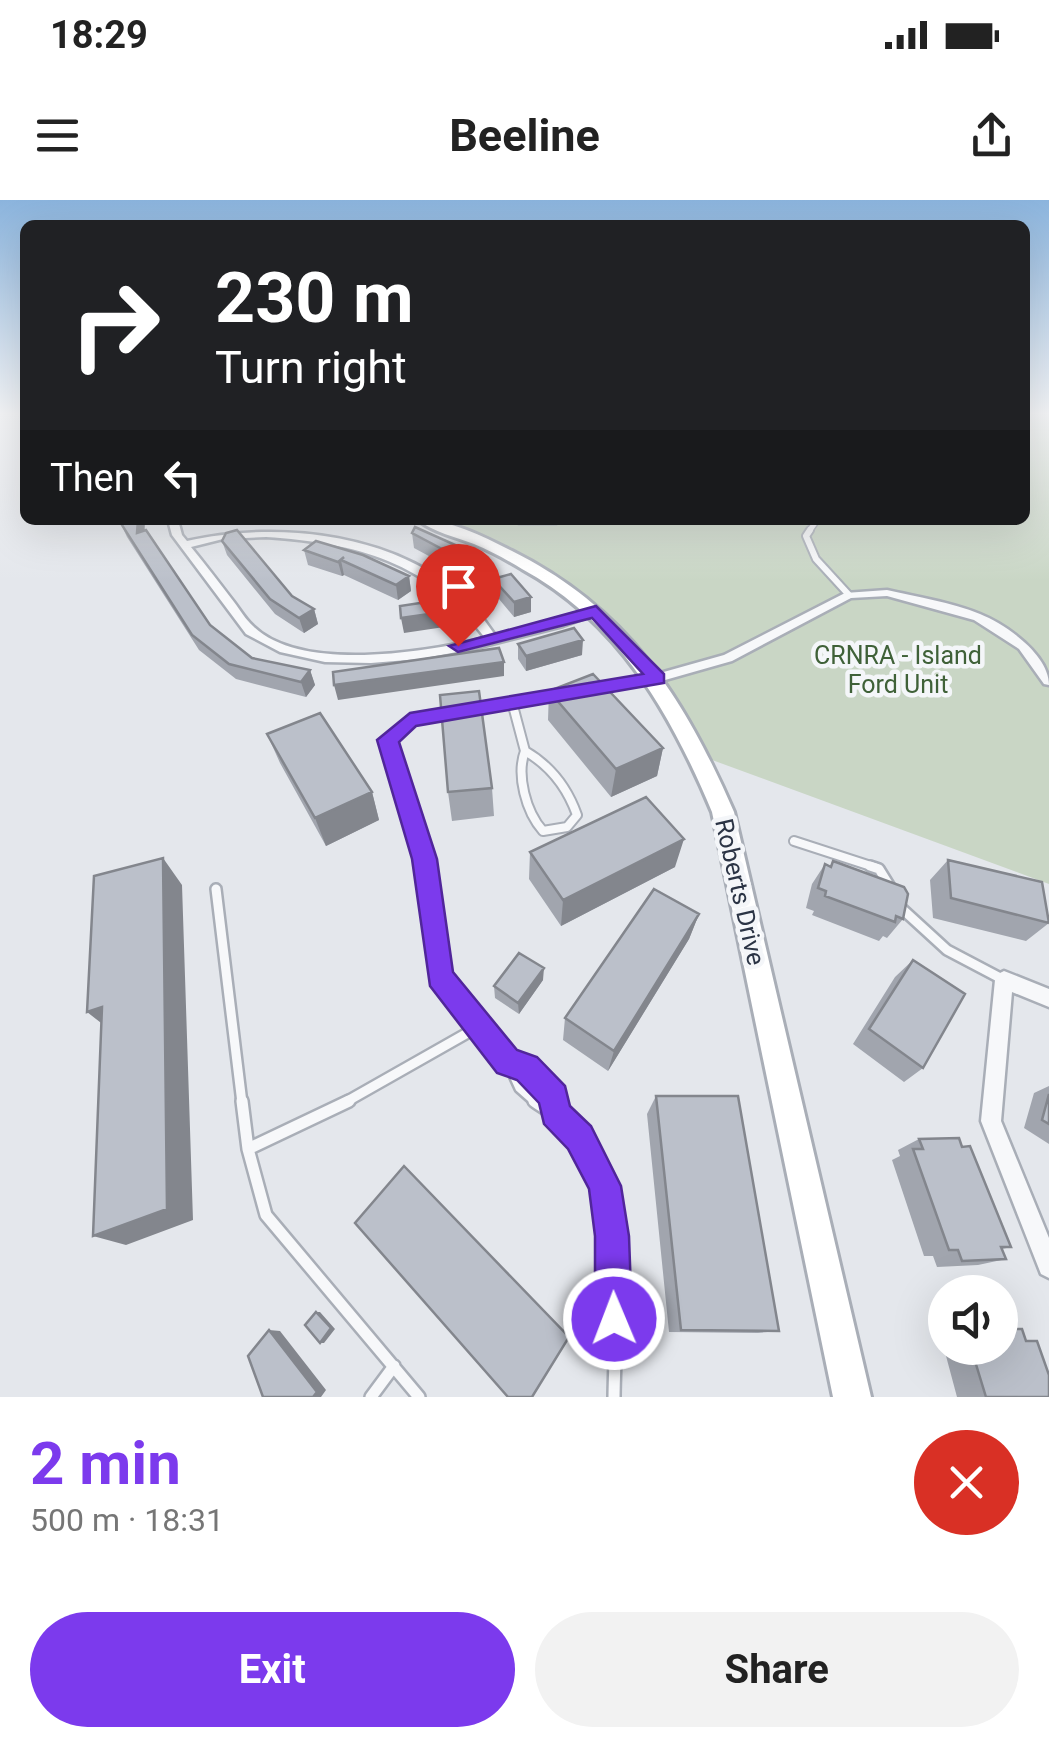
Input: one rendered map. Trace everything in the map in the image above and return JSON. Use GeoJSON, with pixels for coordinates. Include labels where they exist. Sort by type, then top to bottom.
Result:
{"type":"FeatureCollection","features":[{"type":"Feature","properties":{"kind":"street"},"geometry":{"type":"LineString","coordinates":[[175,525],[185,545],[250,631],[284,652],[349,660],[493,640],[596,612]]}},
{"type":"Feature","properties":{"kind":"street","name":"Roberts Drive"},"geometry":{"type":"LineString","coordinates":[[438,525],[507,554],[596,612],[658,678],[700,754],[723,812],[852,1397]]}},
{"type":"Feature","properties":{"kind":"street"},"geometry":{"type":"LineString","coordinates":[[185,545],[224,534],[264,530],[344,544],[398,563],[448,588],[475,611],[493,640]]}},
{"type":"Feature","properties":{"kind":"street"},"geometry":{"type":"LineString","coordinates":[[658,678],[728,658],[850,594],[886,593],[978,617],[1023,646],[1049,681]]}},
{"type":"Feature","properties":{"kind":"street"},"geometry":{"type":"LineString","coordinates":[[1049,998],[1004,980],[991,1120],[1049,1266]]}},
{"type":"Feature","properties":{"kind":"lane"},"geometry":{"type":"LineString","coordinates":[[814,525],[806,536],[808,547],[850,594]]}},
{"type":"Feature","properties":{"kind":"lane"},"geometry":{"type":"LineString","coordinates":[[585,690],[658,678]]}},
{"type":"Feature","properties":{"kind":"lane"},"geometry":{"type":"LineString","coordinates":[[566,693],[410,720],[388,740],[424,859],[440,977],[508,1062],[512,1082],[538,1108],[555,1113],[579,1138],[605,1186],[612,1236],[614,1397]]}},
{"type":"Feature","properties":{"kind":"lane"},"geometry":{"type":"LineString","coordinates":[[512,702],[525,751],[520,764],[534,820],[542,831],[558,832],[573,825],[578,815],[571,796],[544,762],[525,751]]}},
{"type":"Feature","properties":{"kind":"lane"},"geometry":{"type":"LineString","coordinates":[[794,841],[879,870],[896,903],[922,936],[950,956],[1004,980]]}},
{"type":"Feature","properties":{"kind":"lane"},"geometry":{"type":"LineString","coordinates":[[216,888],[248,1149],[266,1215],[419,1397]]}},
{"type":"Feature","properties":{"kind":"lane"},"geometry":{"type":"LineString","coordinates":[[248,1149],[357,1097],[478,1027]]}},
{"type":"Feature","properties":{"kind":"lane"},"geometry":{"type":"LineString","coordinates":[[508,1062],[526,1067],[554,1097],[555,1113]]}},
{"type":"Feature","properties":{"kind":"lane"},"geometry":{"type":"LineString","coordinates":[[371,1397],[394,1366]]}},
{"type":"Feature","properties":{"kind":"green space","name":"CRNRA - Island Ford Unit"},"geometry":{"type":"Polygon","coordinates":[[[1030,469],[1049,469],[1049,884],[704,757],[686,713],[633,645],[568,592],[496,550],[435,525],[1030,525],[1030,469]]]}},
{"type":"Feature","properties":{"kind":"building"},"geometry":{"type":"Polygon","coordinates":[[[122,525],[138,525],[137,533],[146,530],[210,625],[252,658],[310,670],[301,682],[229,664],[192,635],[122,525]]]}},
{"type":"Feature","properties":{"kind":"building"},"geometry":{"type":"Polygon","coordinates":[[[415,527],[489,560],[476,567],[412,533],[415,527]]]}},
{"type":"Feature","properties":{"kind":"building"},"geometry":{"type":"Polygon","coordinates":[[[237,530],[292,596],[314,609],[299,618],[270,599],[222,541],[226,533],[237,530]]]}},
{"type":"Feature","properties":{"kind":"building"},"geometry":{"type":"Polygon","coordinates":[[[316,541],[363,555],[409,576],[396,585],[341,560],[344,557],[338,562],[304,550],[316,541]]]}},
{"type":"Feature","properties":{"kind":"building"},"geometry":{"type":"Polygon","coordinates":[[[511,574],[531,597],[514,602],[493,579],[511,574]]]}},
{"type":"Feature","properties":{"kind":"building"},"geometry":{"type":"Polygon","coordinates":[[[447,599],[450,611],[401,618],[400,606],[447,599]]]}},
{"type":"Feature","properties":{"kind":"building"},"geometry":{"type":"Polygon","coordinates":[[[574,628],[583,640],[526,656],[518,644],[574,628]]]}},
{"type":"Feature","properties":{"kind":"building"},"geometry":{"type":"Polygon","coordinates":[[[499,648],[504,662],[334,685],[333,672],[499,648]]]}},
{"type":"Feature","properties":{"kind":"building"},"geometry":{"type":"Polygon","coordinates":[[[593,674],[663,748],[616,769],[549,691],[593,674]]]}},
{"type":"Feature","properties":{"kind":"building"},"geometry":{"type":"Polygon","coordinates":[[[479,691],[492,788],[448,792],[440,695],[479,691]]]}},
{"type":"Feature","properties":{"kind":"building"},"geometry":{"type":"Polygon","coordinates":[[[320,713],[372,792],[315,818],[267,734],[320,713]]]}},
{"type":"Feature","properties":{"kind":"building"},"geometry":{"type":"Polygon","coordinates":[[[646,797],[684,839],[563,900],[530,852],[646,797]]]}},
{"type":"Feature","properties":{"kind":"building"},"geometry":{"type":"Polygon","coordinates":[[[163,858],[167,1209],[93,1236],[102,1007],[87,1012],[94,876],[163,858]]]}},
{"type":"Feature","properties":{"kind":"building"},"geometry":{"type":"Polygon","coordinates":[[[948,860],[1042,882],[1049,923],[951,898],[948,860]]]}},
{"type":"Feature","properties":{"kind":"building"},"geometry":{"type":"Polygon","coordinates":[[[833,861],[904,887],[908,894],[903,919],[896,916],[895,922],[825,896],[826,891],[818,888],[825,864],[831,867],[833,861]]]}},
{"type":"Feature","properties":{"kind":"building"},"geometry":{"type":"Polygon","coordinates":[[[654,889],[699,914],[614,1051],[565,1018],[654,889]]]}},
{"type":"Feature","properties":{"kind":"building"},"geometry":{"type":"Polygon","coordinates":[[[519,953],[544,968],[518,1003],[494,986],[519,953]]]}},
{"type":"Feature","properties":{"kind":"building"},"geometry":{"type":"Polygon","coordinates":[[[913,960],[965,994],[923,1068],[869,1029],[913,960]]]}},
{"type":"Feature","properties":{"kind":"building"},"geometry":{"type":"Polygon","coordinates":[[[1049,1094],[1049,1124],[1042,1120],[1049,1094]]]}},
{"type":"Feature","properties":{"kind":"building"},"geometry":{"type":"Polygon","coordinates":[[[656,1096],[738,1096],[779,1331],[681,1330],[656,1096]]]}},
{"type":"Feature","properties":{"kind":"building"},"geometry":{"type":"Polygon","coordinates":[[[959,1138],[962,1147],[970,1146],[1011,1247],[1001,1247],[1006,1259],[962,1261],[958,1250],[949,1250],[913,1149],[923,1149],[919,1139],[959,1138]]]}},
{"type":"Feature","properties":{"kind":"building"},"geometry":{"type":"Polygon","coordinates":[[[404,1166],[569,1337],[532,1397],[508,1397],[355,1223],[404,1166]]]}},
{"type":"Feature","properties":{"kind":"building"},"geometry":{"type":"Polygon","coordinates":[[[316,1312],[331,1328],[320,1343],[305,1325],[316,1312]]]}},
{"type":"Feature","properties":{"kind":"building"},"geometry":{"type":"Polygon","coordinates":[[[1018,1329],[1022,1329],[1026,1341],[1037,1341],[1049,1375],[1049,1397],[986,1397],[976,1365],[1018,1365],[1018,1329]]]}},
{"type":"Feature","properties":{"kind":"building"},"geometry":{"type":"Polygon","coordinates":[[[269,1330],[317,1392],[313,1397],[263,1397],[248,1356],[269,1330]]]}},
{"type":"Feature","properties":{"kind":"route"},"geometry":{"type":"LineString","coordinates":[[458,646],[596,612],[658,678],[410,720],[394,730],[388,740],[424,859],[440,977],[508,1062],[526,1067],[554,1097],[555,1113],[579,1138],[605,1186],[612,1236],[614,1319]]}}]}
